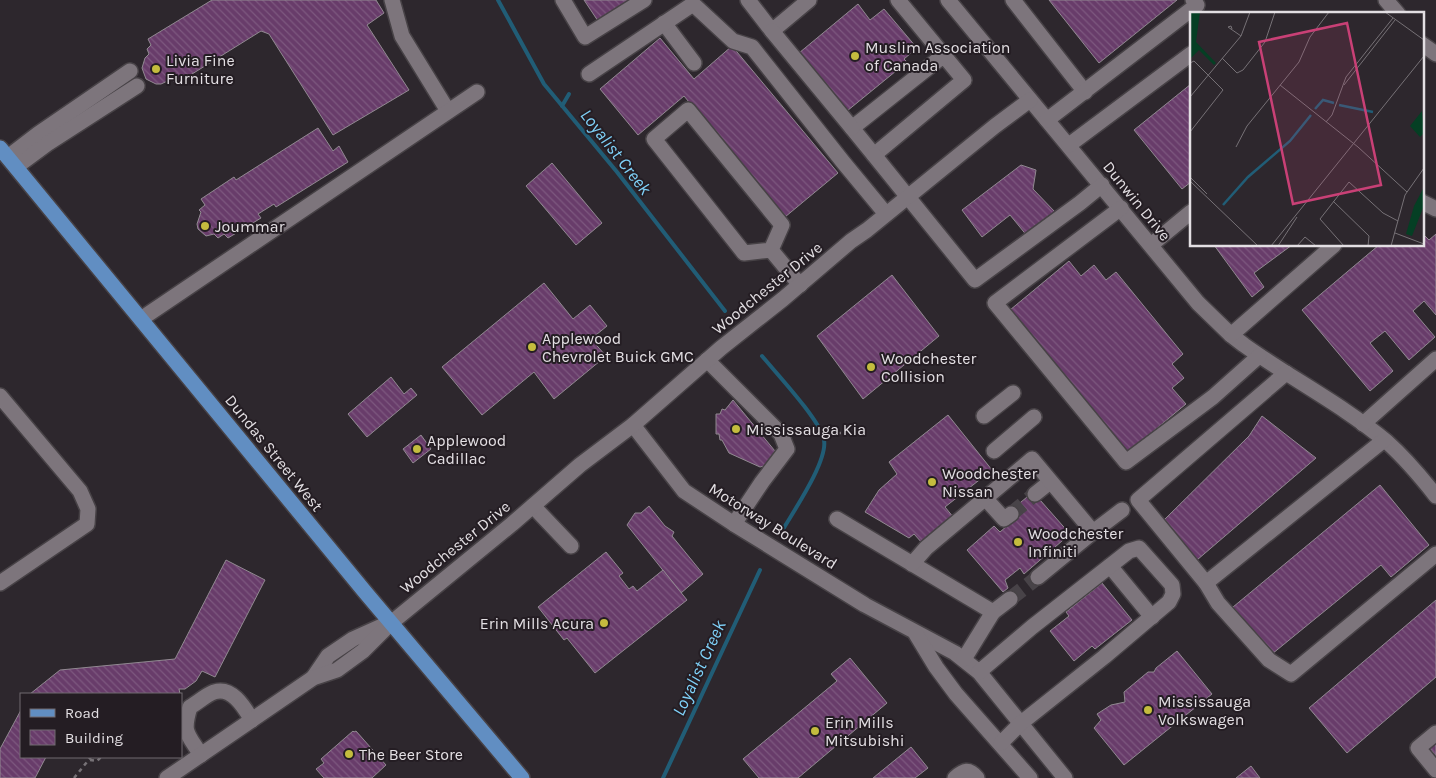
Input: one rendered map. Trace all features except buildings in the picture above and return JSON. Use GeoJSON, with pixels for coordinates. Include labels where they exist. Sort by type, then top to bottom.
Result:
{"type":"FeatureCollection","features":[{"type":"Feature","properties":{"kind":"main road","name":"Dundas Street West"},"geometry":{"type":"LineString","coordinates":[[8,157],[391,623],[522,778]]}},
{"type":"Feature","properties":{"kind":"street"},"geometry":{"type":"LineString","coordinates":[[392,0],[402,36],[448,111]]}},
{"type":"Feature","properties":{"kind":"street"},"geometry":{"type":"LineString","coordinates":[[563,0],[586,37],[644,0]]}},
{"type":"Feature","properties":{"kind":"street"},"geometry":{"type":"LineString","coordinates":[[748,0],[975,280],[1102,185]]}},
{"type":"Feature","properties":{"kind":"street"},"geometry":{"type":"LineString","coordinates":[[772,31],[809,0]]}},
{"type":"Feature","properties":{"kind":"street"},"geometry":{"type":"LineString","coordinates":[[874,155],[964,80],[898,0]]}},
{"type":"Feature","properties":{"kind":"street","name":"Dunwin Drive"},"geometry":{"type":"LineString","coordinates":[[948,0],[1198,303],[1231,335],[1259,356],[1363,424],[1384,440],[1411,465],[1436,496]]}},
{"type":"Feature","properties":{"kind":"street"},"geometry":{"type":"LineString","coordinates":[[1013,0],[1084,92]]}},
{"type":"Feature","properties":{"kind":"street"},"geometry":{"type":"LineString","coordinates":[[1048,120],[1197,5],[1193,0]]}},
{"type":"Feature","properties":{"kind":"street"},"geometry":{"type":"LineString","coordinates":[[1386,0],[1396,12]]}},
{"type":"Feature","properties":{"kind":"street"},"geometry":{"type":"LineString","coordinates":[[589,74],[692,4],[733,42],[752,47],[842,162],[886,214]]}},
{"type":"Feature","properties":{"kind":"street"},"geometry":{"type":"LineString","coordinates":[[664,23],[694,63]]}},
{"type":"Feature","properties":{"kind":"street"},"geometry":{"type":"LineString","coordinates":[[1424,45],[1436,54]]}},
{"type":"Feature","properties":{"kind":"street"},"geometry":{"type":"LineString","coordinates":[[852,128],[944,55]]}},
{"type":"Feature","properties":{"kind":"street"},"geometry":{"type":"LineString","coordinates":[[1069,146],[1190,55]]}},
{"type":"Feature","properties":{"kind":"street"},"geometry":{"type":"LineString","coordinates":[[8,157],[130,72]]}},
{"type":"Feature","properties":{"kind":"street"},"geometry":{"type":"LineString","coordinates":[[8,157],[47,144],[137,86]]}},
{"type":"Feature","properties":{"kind":"street"},"geometry":{"type":"LineString","coordinates":[[141,319],[477,92]]}},
{"type":"Feature","properties":{"kind":"street","name":"Woodchester Drive"},"geometry":{"type":"LineString","coordinates":[[168,778],[313,678],[336,670],[363,652],[391,623],[580,465],[633,425],[707,360],[851,241],[1030,100]]}},
{"type":"Feature","properties":{"kind":"street"},"geometry":{"type":"LineString","coordinates":[[688,110],[782,225],[771,250],[744,253],[654,139],[688,110]]}},
{"type":"Feature","properties":{"kind":"street"},"geometry":{"type":"LineString","coordinates":[[1424,203],[1436,209]]}},
{"type":"Feature","properties":{"kind":"street"},"geometry":{"type":"LineString","coordinates":[[1120,208],[995,303],[1126,462],[1213,397],[1259,356]]}},
{"type":"Feature","properties":{"kind":"street"},"geometry":{"type":"LineString","coordinates":[[1150,245],[1190,213]]}},
{"type":"Feature","properties":{"kind":"street"},"geometry":{"type":"LineString","coordinates":[[1231,335],[1333,246]]}},
{"type":"Feature","properties":{"kind":"street"},"geometry":{"type":"LineString","coordinates":[[771,250],[800,285]]}},
{"type":"Feature","properties":{"kind":"street"},"geometry":{"type":"LineString","coordinates":[[1363,424],[1436,359]]}},
{"type":"Feature","properties":{"kind":"street"},"geometry":{"type":"LineString","coordinates":[[707,360],[781,434],[788,449],[762,482],[734,524]]}},
{"type":"Feature","properties":{"kind":"street"},"geometry":{"type":"LineString","coordinates":[[1286,373],[1138,500],[1206,583],[1218,603],[1269,660],[1291,674],[1436,554]]}},
{"type":"Feature","properties":{"kind":"street"},"geometry":{"type":"LineString","coordinates":[[984,416],[1013,393]]}},
{"type":"Feature","properties":{"kind":"street"},"geometry":{"type":"LineString","coordinates":[[0,396],[80,491],[88,509],[87,524],[0,583]]}},
{"type":"Feature","properties":{"kind":"street"},"geometry":{"type":"LineString","coordinates":[[994,451],[1034,417]]}},
{"type":"Feature","properties":{"kind":"street","name":"Motorway Boulevard"},"geometry":{"type":"LineString","coordinates":[[633,425],[684,491],[865,605],[964,659],[979,672],[1065,778]]}},
{"type":"Feature","properties":{"kind":"street"},"geometry":{"type":"LineString","coordinates":[[1206,583],[1384,440]]}},
{"type":"Feature","properties":{"kind":"street"},"geometry":{"type":"LineString","coordinates":[[912,564],[926,548],[1032,459],[1093,532]]}},
{"type":"Feature","properties":{"kind":"street"},"geometry":{"type":"LineString","coordinates":[[1035,494],[1050,482]]}},
{"type":"Feature","properties":{"kind":"street"},"geometry":{"type":"LineString","coordinates":[[985,498],[1004,519],[1011,514]]}},
{"type":"Feature","properties":{"kind":"street"},"geometry":{"type":"LineString","coordinates":[[533,506],[571,546]]}},
{"type":"Feature","properties":{"kind":"street"},"geometry":{"type":"LineString","coordinates":[[1038,577],[1122,510]]}},
{"type":"Feature","properties":{"kind":"street"},"geometry":{"type":"LineString","coordinates":[[837,519],[993,612]]}},
{"type":"Feature","properties":{"kind":"street"},"geometry":{"type":"LineString","coordinates":[[979,672],[1032,627],[1129,551],[1139,548],[1172,585],[1172,594],[1169,602],[1020,724],[1000,743]]}},
{"type":"Feature","properties":{"kind":"street"},"geometry":{"type":"LineString","coordinates":[[1110,566],[1152,617]]}},
{"type":"Feature","properties":{"kind":"street"},"geometry":{"type":"LineString","coordinates":[[964,659],[993,612],[1010,599]]}},
{"type":"Feature","properties":{"kind":"street","name":"Motorway Boulevard"},"geometry":{"type":"LineString","coordinates":[[915,633],[936,667],[956,694],[1030,778]]}},
{"type":"Feature","properties":{"kind":"street"},"geometry":{"type":"LineString","coordinates":[[201,755],[186,732],[185,723],[190,707],[214,692],[226,692],[241,703],[252,720]]}},
{"type":"Feature","properties":{"kind":"street"},"geometry":{"type":"LineString","coordinates":[[1436,733],[1418,748],[1436,770]]}},
{"type":"Feature","properties":{"kind":"street"},"geometry":{"type":"LineString","coordinates":[[955,778],[967,770],[973,772],[978,778]]}},
{"type":"Feature","properties":{"kind":"path"},"geometry":{"type":"LineString","coordinates":[[812,434],[845,433],[867,428]]}},
{"type":"Feature","properties":{"kind":"path"},"geometry":{"type":"LineString","coordinates":[[74,778],[90,758]]}},
{"type":"Feature","properties":{"kind":"waterway","name":"Loyalist Creek"},"geometry":{"type":"LineString","coordinates":[[498,0],[544,84],[617,172],[725,311]]}},
{"type":"Feature","properties":{"kind":"waterway"},"geometry":{"type":"LineString","coordinates":[[562,106],[569,94]]}},
{"type":"Feature","properties":{"kind":"waterway","name":"Loyalist Creek"},"geometry":{"type":"LineString","coordinates":[[762,356],[807,410],[815,421],[824,440],[821,460],[782,531]]}},
{"type":"Feature","properties":{"kind":"waterway","name":"Loyalist Creek"},"geometry":{"type":"LineString","coordinates":[[663,778],[760,570]]}},
{"type":"Feature","properties":{"kind":"tunnel"},"geometry":{"type":"LineString","coordinates":[[1011,514],[1035,494]]}},
{"type":"Feature","properties":{"kind":"tunnel"},"geometry":{"type":"LineString","coordinates":[[1010,599],[1038,577]]}},
{"type":"Feature","properties":{"kind":"place","name":"Muslim Association of Canada"},"geometry":{"type":"Point","coordinates":[855,56]}},
{"type":"Feature","properties":{"kind":"place","name":"Livia Fine Furniture"},"geometry":{"type":"Point","coordinates":[156,69]}},
{"type":"Feature","properties":{"kind":"place","name":"Joummar"},"geometry":{"type":"Point","coordinates":[205,226]}},
{"type":"Feature","properties":{"kind":"place","name":"Applewood Chevrolet Buick GMC"},"geometry":{"type":"Point","coordinates":[532,347]}},
{"type":"Feature","properties":{"kind":"place","name":"Woodchester Collision"},"geometry":{"type":"Point","coordinates":[871,367]}},
{"type":"Feature","properties":{"kind":"place","name":"Mississauga Kia"},"geometry":{"type":"Point","coordinates":[736,429]}},
{"type":"Feature","properties":{"kind":"place","name":"Applewood Cadillac"},"geometry":{"type":"Point","coordinates":[417,449]}},
{"type":"Feature","properties":{"kind":"place","name":"Woodchester Nissan"},"geometry":{"type":"Point","coordinates":[932,482]}},
{"type":"Feature","properties":{"kind":"place","name":"Woodchester Infiniti"},"geometry":{"type":"Point","coordinates":[1018,542]}},
{"type":"Feature","properties":{"kind":"place","name":"Erin Mills Acura"},"geometry":{"type":"Point","coordinates":[604,623]}},
{"type":"Feature","properties":{"kind":"place","name":"Mississauga Volkswagen"},"geometry":{"type":"Point","coordinates":[1148,710]}},
{"type":"Feature","properties":{"kind":"place","name":"Erin Mills Mitsubishi"},"geometry":{"type":"Point","coordinates":[815,731]}},
{"type":"Feature","properties":{"kind":"place","name":"The Beer Store"},"geometry":{"type":"Point","coordinates":[349,754]}}]}
